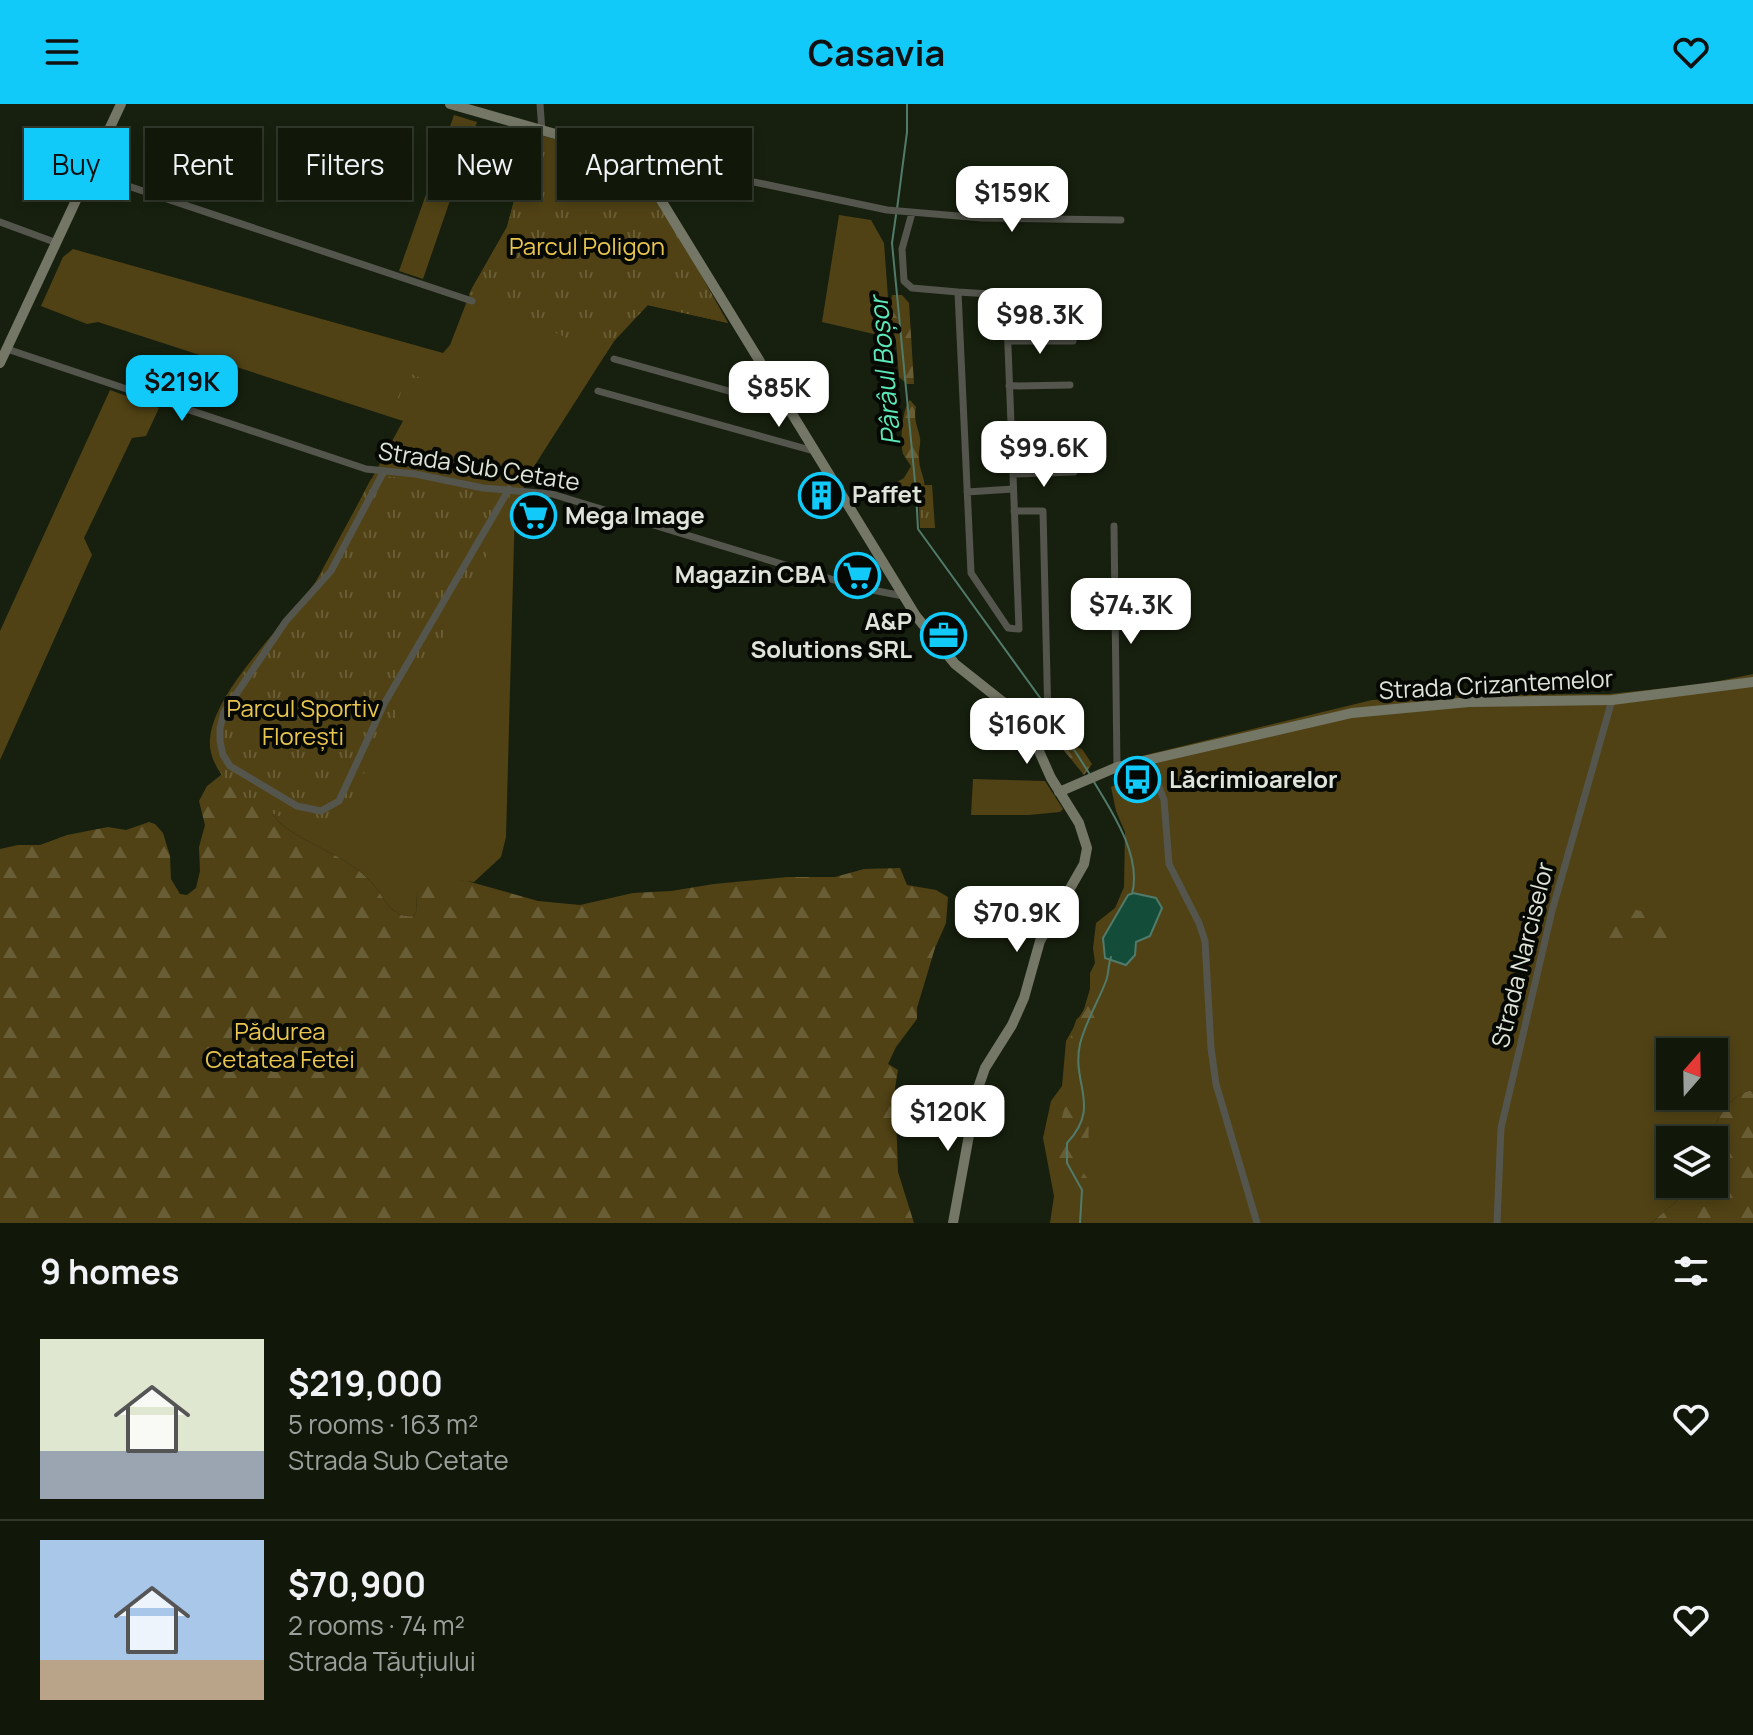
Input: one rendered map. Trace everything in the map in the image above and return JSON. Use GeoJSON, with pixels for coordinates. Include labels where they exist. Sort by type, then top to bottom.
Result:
{"type":"FeatureCollection","features":[{"type":"Feature","properties":{"kind":"main road"},"geometry":{"type":"LineString","coordinates":[[110,128],[121,104]]}},
{"type":"Feature","properties":{"kind":"main road"},"geometry":{"type":"LineString","coordinates":[[450,104],[478,108],[557,136]]}},
{"type":"Feature","properties":{"kind":"main road"},"geometry":{"type":"LineString","coordinates":[[0,363],[77,200]]}},
{"type":"Feature","properties":{"kind":"main road"},"geometry":{"type":"LineString","coordinates":[[662,200],[903,596],[944,653],[1018,714],[1083,832],[1086,857],[1040,941],[1024,998],[1012,1025],[985,1068],[972,1110],[953,1223]]}},
{"type":"Feature","properties":{"kind":"main road","name":"Strada Crizantemelor"},"geometry":{"type":"LineString","coordinates":[[1061,788],[1117,767],[1352,713],[1469,702],[1612,700],[1753,682]]}},
{"type":"Feature","properties":{"kind":"street"},"geometry":{"type":"LineString","coordinates":[[540,104],[542,132]]}},
{"type":"Feature","properties":{"kind":"street"},"geometry":{"type":"LineString","coordinates":[[752,181],[908,213],[982,218],[1121,220]]}},
{"type":"Feature","properties":{"kind":"street"},"geometry":{"type":"LineString","coordinates":[[129,186],[472,301]]}},
{"type":"Feature","properties":{"kind":"street"},"geometry":{"type":"LineString","coordinates":[[908,213],[902,249],[904,281],[912,288],[1006,295],[1019,629],[1008,628],[971,573],[958,292]]}},
{"type":"Feature","properties":{"kind":"street"},"geometry":{"type":"LineString","coordinates":[[0,222],[57,243]]}},
{"type":"Feature","properties":{"kind":"street"},"geometry":{"type":"LineString","coordinates":[[1008,341],[1073,341]]}},
{"type":"Feature","properties":{"kind":"street","name":"Strada Sub Cetate"},"geometry":{"type":"LineString","coordinates":[[7,349],[366,469],[415,474],[483,488],[552,494],[849,585],[903,596]]}},
{"type":"Feature","properties":{"kind":"street"},"geometry":{"type":"LineString","coordinates":[[614,359],[786,407]]}},
{"type":"Feature","properties":{"kind":"street"},"geometry":{"type":"LineString","coordinates":[[1009,386],[1070,385]]}},
{"type":"Feature","properties":{"kind":"street"},"geometry":{"type":"LineString","coordinates":[[598,391],[814,451]]}},
{"type":"Feature","properties":{"kind":"street"},"geometry":{"type":"LineString","coordinates":[[1011,431],[1072,430]]}},
{"type":"Feature","properties":{"kind":"street"},"geometry":{"type":"LineString","coordinates":[[384,471],[331,571],[286,621],[221,719],[220,741],[223,755],[230,766],[309,811],[327,809],[343,795],[384,704],[509,489]]}},
{"type":"Feature","properties":{"kind":"street"},"geometry":{"type":"LineString","coordinates":[[1013,474],[1074,472]]}},
{"type":"Feature","properties":{"kind":"street"},"geometry":{"type":"LineString","coordinates":[[967,492],[1013,489]]}},
{"type":"Feature","properties":{"kind":"street"},"geometry":{"type":"LineString","coordinates":[[1014,511],[1043,511],[1048,720]]}},
{"type":"Feature","properties":{"kind":"street"},"geometry":{"type":"LineString","coordinates":[[1114,526],[1117,767]]}},
{"type":"Feature","properties":{"kind":"street","name":"Strada Narciselor"},"geometry":{"type":"LineString","coordinates":[[1497,1223],[1501,1128],[1552,911],[1612,700]]}},
{"type":"Feature","properties":{"kind":"street"},"geometry":{"type":"LineString","coordinates":[[1149,761],[1164,800],[1169,864],[1205,941],[1216,1084],[1257,1223]]}},
{"type":"Feature","properties":{"kind":"green space"},"geometry":{"type":"Polygon","coordinates":[[[454,115],[477,122],[475,128],[449,128],[454,115]]]}},
{"type":"Feature","properties":{"kind":"green space","name":"Parcul Poligon"},"geometry":{"type":"Polygon","coordinates":[[[541,135],[557,140],[557,200],[655,200],[728,323],[648,305],[605,355],[469,294],[507,227],[514,200],[541,200],[541,135]]]}},
{"type":"Feature","properties":{"kind":"green space"},"geometry":{"type":"Polygon","coordinates":[[[541,142],[557,157],[557,200],[601,200],[728,323],[647,305],[614,341],[533,468],[515,506],[506,837],[501,857],[474,882],[421,883],[416,894],[417,911],[413,916],[405,916],[389,906],[361,873],[282,825],[254,794],[227,775],[221,775],[251,701],[403,421],[98,322],[87,324],[41,306],[63,257],[73,249],[443,353],[450,345],[472,288],[507,227],[514,200],[541,200],[541,142]]]}},
{"type":"Feature","properties":{"kind":"green space"},"geometry":{"type":"Polygon","coordinates":[[[428,189],[428,200],[450,200],[423,279],[399,271],[428,189]]]}},
{"type":"Feature","properties":{"kind":"green space"},"geometry":{"type":"Polygon","coordinates":[[[839,215],[871,220],[884,243],[891,338],[822,322],[839,215]]]}},
{"type":"Feature","properties":{"kind":"green space"},"geometry":{"type":"Polygon","coordinates":[[[892,295],[902,295],[909,303],[914,384],[907,384],[899,377],[896,341],[889,317],[892,295]]]}},
{"type":"Feature","properties":{"kind":"green space"},"geometry":{"type":"Polygon","coordinates":[[[409,373],[425,380],[409,408],[396,402],[409,373]]]}},
{"type":"Feature","properties":{"kind":"green space"},"geometry":{"type":"Polygon","coordinates":[[[110,390],[159,408],[146,436],[132,438],[84,538],[92,555],[0,760],[0,631],[110,390]]]}},
{"type":"Feature","properties":{"kind":"green space"},"geometry":{"type":"Polygon","coordinates":[[[910,400],[916,407],[919,464],[925,484],[920,500],[898,490],[897,482],[904,478],[911,466],[903,454],[902,442],[903,417],[910,400]]]}},
{"type":"Feature","properties":{"kind":"green space","name":"Parcul Sportiv Florești"},"geometry":{"type":"Polygon","coordinates":[[[386,476],[510,495],[508,510],[424,671],[368,765],[353,799],[330,816],[313,823],[280,816],[246,798],[219,771],[212,755],[210,739],[215,718],[241,673],[327,565],[371,479],[386,476]]]}},
{"type":"Feature","properties":{"kind":"green space"},"geometry":{"type":"Polygon","coordinates":[[[918,485],[932,485],[935,528],[920,528],[918,485]]]}},
{"type":"Feature","properties":{"kind":"green space"},"geometry":{"type":"Polygon","coordinates":[[[1753,674],[1753,1090],[1744,1092],[1728,1105],[1728,1038],[1656,1038],[1656,1110],[1724,1110],[1715,1126],[1656,1126],[1656,1198],[1678,1198],[1676,1202],[1651,1223],[1050,1223],[1054,1196],[1043,1138],[1051,1101],[1062,1086],[1066,1041],[1084,1009],[1090,989],[1090,973],[1095,963],[1096,923],[1115,908],[1124,887],[1125,832],[1111,787],[1125,781],[1125,760],[1372,700],[1465,695],[1609,694],[1704,684],[1753,674]]]}},
{"type":"Feature","properties":{"kind":"green space"},"geometry":{"type":"Polygon","coordinates":[[[1062,731],[1068,731],[1076,740],[1076,747],[1082,749],[1092,764],[1084,775],[1061,747],[1057,738],[1062,731]]]}},
{"type":"Feature","properties":{"kind":"green space","name":"Pădurea Cetatea Fetei"},"geometry":{"type":"Polygon","coordinates":[[[221,775],[227,775],[254,794],[282,825],[361,873],[389,906],[405,916],[413,916],[417,911],[416,894],[420,883],[437,877],[467,881],[538,901],[580,905],[633,893],[787,877],[835,877],[864,869],[900,868],[907,885],[936,890],[948,897],[946,923],[935,948],[917,1008],[917,1019],[896,1047],[888,1064],[898,1070],[895,1088],[898,1172],[914,1223],[0,1223],[0,849],[40,845],[67,835],[108,827],[126,830],[149,822],[163,833],[170,856],[171,879],[180,894],[187,895],[196,888],[200,871],[199,847],[205,825],[199,801],[207,786],[221,775]]]}},
{"type":"Feature","properties":{"kind":"green space"},"geometry":{"type":"Polygon","coordinates":[[[973,779],[1045,781],[1063,809],[1060,812],[1029,815],[971,815],[973,779]]]}},
{"type":"Feature","properties":{"kind":"green space"},"geometry":{"type":"Polygon","coordinates":[[[1629,908],[1660,916],[1665,924],[1677,929],[1679,941],[1660,943],[1644,938],[1627,938],[1610,948],[1604,934],[1610,922],[1618,921],[1619,914],[1629,908]]]}},
{"type":"Feature","properties":{"kind":"green space"},"geometry":{"type":"Polygon","coordinates":[[[1105,969],[1110,971],[1110,979],[1100,1002],[1099,1025],[1084,1050],[1077,1052],[1070,1040],[1076,1020],[1086,1010],[1097,974],[1105,969]]]}},
{"type":"Feature","properties":{"kind":"green space"},"geometry":{"type":"Polygon","coordinates":[[[1753,1090],[1753,1223],[1651,1223],[1678,1198],[1728,1198],[1728,1126],[1715,1126],[1724,1110],[1728,1110],[1730,1102],[1753,1090]]]}},
{"type":"Feature","properties":{"kind":"green space"},"geometry":{"type":"Polygon","coordinates":[[[1081,1098],[1089,1102],[1090,1112],[1089,1141],[1077,1156],[1087,1178],[1080,1192],[1064,1178],[1058,1141],[1065,1107],[1081,1098]]]}},
{"type":"Feature","properties":{"kind":"shaded area"},"geometry":{"type":"Polygon","coordinates":[[[1133,893],[1156,898],[1162,908],[1150,936],[1136,942],[1135,955],[1126,965],[1105,958],[1103,938],[1128,895],[1133,893]]]}},
{"type":"Feature","properties":{"kind":"waterway","name":"Pârâul Boșor"},"geometry":{"type":"LineString","coordinates":[[897,209],[907,132],[907,104]]}},
{"type":"Feature","properties":{"kind":"waterway","name":"Pârâul Boșor"},"geometry":{"type":"LineString","coordinates":[[896,215],[892,243],[918,529],[1046,706]]}},
{"type":"Feature","properties":{"kind":"waterway","name":"Pârâul Boșor"},"geometry":{"type":"LineString","coordinates":[[1052,715],[1089,773]]}},
{"type":"Feature","properties":{"kind":"waterway","name":"Pârâul Boșor"},"geometry":{"type":"LineString","coordinates":[[1094,782],[1117,821],[1129,850],[1133,865],[1132,894]]}},
{"type":"Feature","properties":{"kind":"waterway","name":"Pârâul Boșor"},"geometry":{"type":"LineString","coordinates":[[1080,1223],[1082,1190],[1067,1163],[1067,1143],[1083,1118],[1078,1058],[1080,1044],[1106,981],[1111,957]]}},
{"type":"Feature","properties":{"kind":"place","name":"Paffet"},"geometry":{"type":"Point","coordinates":[821,495]}},
{"type":"Feature","properties":{"kind":"place","name":"Mega Image"},"geometry":{"type":"Point","coordinates":[534,516]}},
{"type":"Feature","properties":{"kind":"place","name":"Magazin CBA"},"geometry":{"type":"Point","coordinates":[857,575]}},
{"type":"Feature","properties":{"kind":"place","name":"A&P Solutions SRL"},"geometry":{"type":"Point","coordinates":[943,636]}},
{"type":"Feature","properties":{"kind":"place","name":"Lăcrimioarelor"},"geometry":{"type":"Point","coordinates":[1138,780]}}]}
